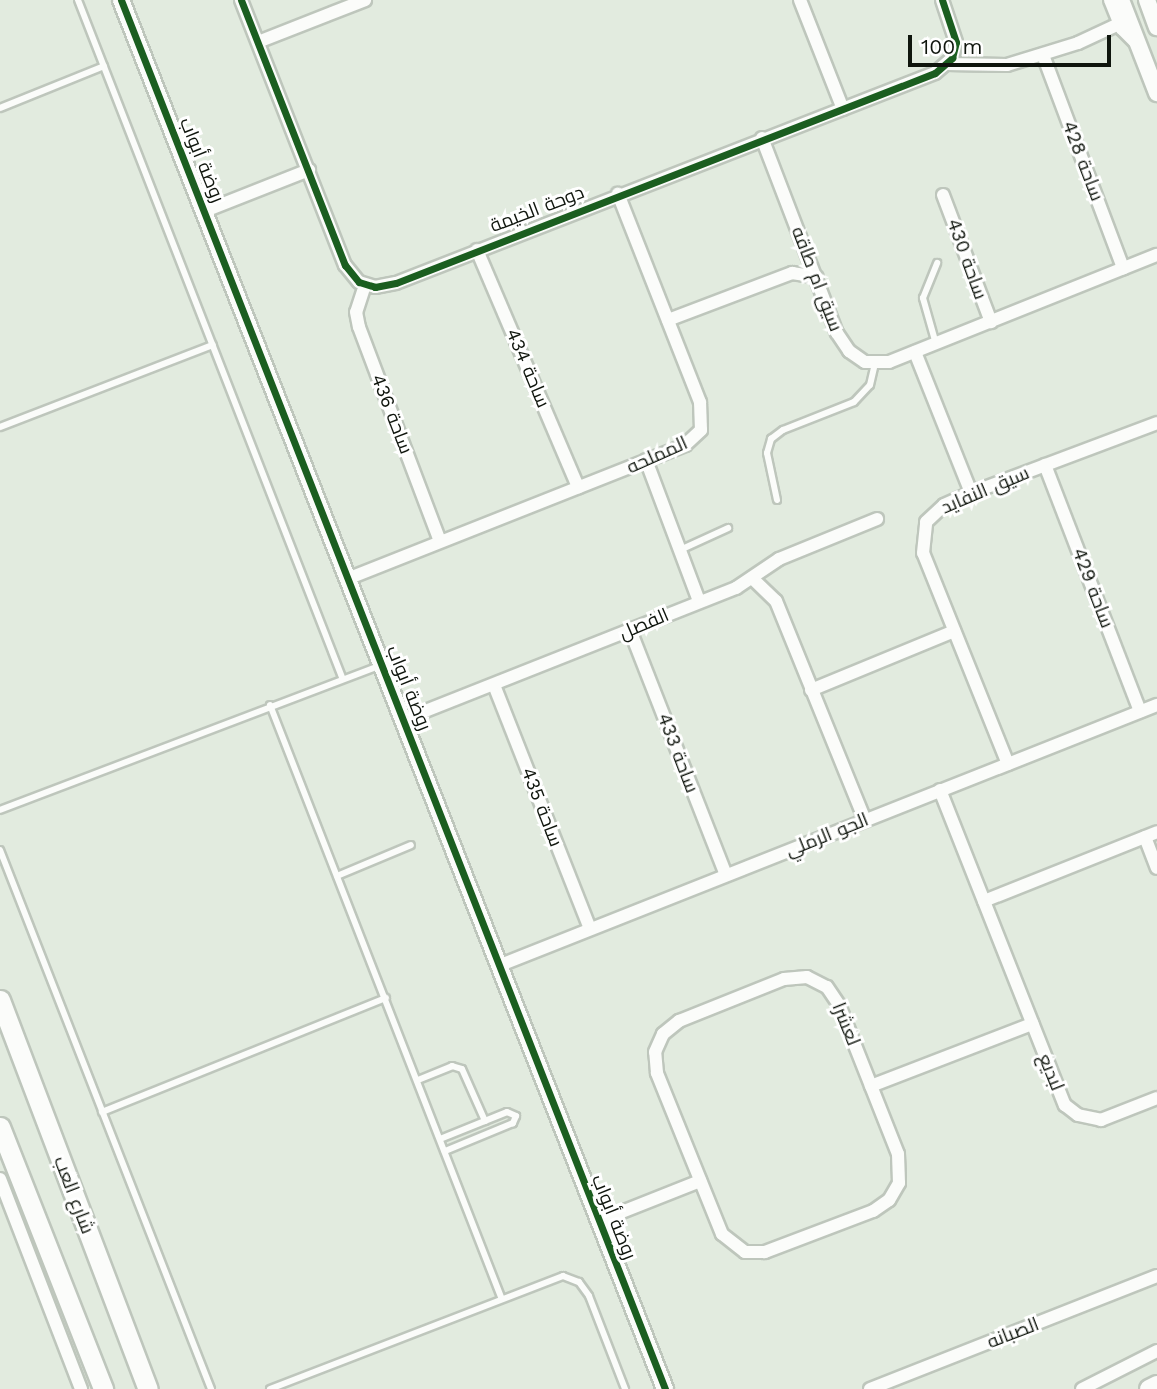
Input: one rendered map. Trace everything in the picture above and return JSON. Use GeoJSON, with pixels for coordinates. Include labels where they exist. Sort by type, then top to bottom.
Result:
{"type":"FeatureCollection","features":[{"type":"Feature","properties":{"kind":"main road","name":"شارع العب"},"geometry":{"type":"LineString","coordinates":[[0,1000],[148,1389]]}},
{"type":"Feature","properties":{"kind":"main road"},"geometry":{"type":"LineString","coordinates":[[0,1128],[103,1389]]}},
{"type":"Feature","properties":{"kind":"main road"},"geometry":{"type":"LineString","coordinates":[[83,1340],[117,1389]]}},
{"type":"Feature","properties":{"kind":"main road"},"geometry":{"type":"LineString","coordinates":[[1149,1389],[1157,1385]]}},
{"type":"Feature","properties":{"kind":"street","name":"روضة أبواب"},"geometry":{"type":"LineString","coordinates":[[121,0],[347,579],[405,719],[498,966],[665,1389]]}},
{"type":"Feature","properties":{"kind":"street"},"geometry":{"type":"LineString","coordinates":[[241,0],[345,265],[365,285]]}},
{"type":"Feature","properties":{"kind":"street"},"geometry":{"type":"LineString","coordinates":[[258,42],[365,0]]}},
{"type":"Feature","properties":{"kind":"street"},"geometry":{"type":"LineString","coordinates":[[800,0],[843,109]]}},
{"type":"Feature","properties":{"kind":"street"},"geometry":{"type":"LineString","coordinates":[[942,0],[956,42],[947,64],[988,67],[1042,55],[1119,24]]}},
{"type":"Feature","properties":{"kind":"street"},"geometry":{"type":"LineString","coordinates":[[1110,0],[1119,24],[1138,44]]}},
{"type":"Feature","properties":{"kind":"street"},"geometry":{"type":"LineString","coordinates":[[1121,0],[1157,93]]}},
{"type":"Feature","properties":{"kind":"street"},"geometry":{"type":"LineString","coordinates":[[1147,0],[1157,27]]}},
{"type":"Feature","properties":{"kind":"street","name":"ساحة 428"},"geometry":{"type":"LineString","coordinates":[[1042,55],[1123,268]]}},
{"type":"Feature","properties":{"kind":"street","name":"دوحة الخيمة"},"geometry":{"type":"LineString","coordinates":[[365,285],[396,283],[618,194],[843,109],[947,64]]}},
{"type":"Feature","properties":{"kind":"street","name":"سيق ام طاقه"},"geometry":{"type":"LineString","coordinates":[[762,138],[841,341],[856,357],[875,364]]}},
{"type":"Feature","properties":{"kind":"street"},"geometry":{"type":"LineString","coordinates":[[205,211],[309,170]]}},
{"type":"Feature","properties":{"kind":"street","name":"المملحه"},"geometry":{"type":"LineString","coordinates":[[347,579],[685,445],[703,424],[700,402],[618,194]]}},
{"type":"Feature","properties":{"kind":"street","name":"ساحة 430"},"geometry":{"type":"LineString","coordinates":[[943,195],[991,323]]}},
{"type":"Feature","properties":{"kind":"street"},"geometry":{"type":"LineString","coordinates":[[792,273],[806,248]]}},
{"type":"Feature","properties":{"kind":"street","name":"ساحة 434"},"geometry":{"type":"LineString","coordinates":[[477,250],[578,487]]}},
{"type":"Feature","properties":{"kind":"street"},"geometry":{"type":"LineString","coordinates":[[875,364],[991,323],[1157,255]]}},
{"type":"Feature","properties":{"kind":"street"},"geometry":{"type":"LineString","coordinates":[[668,320],[792,273],[817,277]]}},
{"type":"Feature","properties":{"kind":"street","name":"ساحة 436"},"geometry":{"type":"LineString","coordinates":[[365,285],[356,312],[359,327],[440,541]]}},
{"type":"Feature","properties":{"kind":"street"},"geometry":{"type":"LineString","coordinates":[[915,352],[971,492]]}},
{"type":"Feature","properties":{"kind":"street","name":"سيق النفايد"},"geometry":{"type":"LineString","coordinates":[[1008,764],[921,544],[933,513],[971,492],[1157,423]]}},
{"type":"Feature","properties":{"kind":"street"},"geometry":{"type":"LineString","coordinates":[[646,460],[699,601]]}},
{"type":"Feature","properties":{"kind":"street","name":"ساحة 429"},"geometry":{"type":"LineString","coordinates":[[1045,465],[1140,711]]}},
{"type":"Feature","properties":{"kind":"street","name":"الفصل"},"geometry":{"type":"LineString","coordinates":[[405,719],[699,601],[752,578],[779,559],[877,519]]}},
{"type":"Feature","properties":{"kind":"street"},"geometry":{"type":"LineString","coordinates":[[752,578],[776,601],[865,820]]}},
{"type":"Feature","properties":{"kind":"street","name":"ساحة 433"},"geometry":{"type":"LineString","coordinates":[[630,630],[726,875]]}},
{"type":"Feature","properties":{"kind":"street"},"geometry":{"type":"LineString","coordinates":[[811,690],[954,631]]}},
{"type":"Feature","properties":{"kind":"street","name":"ساحة 435"},"geometry":{"type":"LineString","coordinates":[[494,685],[590,929]]}},
{"type":"Feature","properties":{"kind":"street","name":"الجو الرملي"},"geometry":{"type":"LineString","coordinates":[[498,966],[1157,705]]}},
{"type":"Feature","properties":{"kind":"street","name":"لبديع"},"geometry":{"type":"LineString","coordinates":[[940,790],[1061,1097],[1078,1115],[1108,1119],[1157,1098]]}},
{"type":"Feature","properties":{"kind":"street"},"geometry":{"type":"LineString","coordinates":[[984,901],[1151,834],[1157,868]]}},
{"type":"Feature","properties":{"kind":"street","name":"لعشرا"},"geometry":{"type":"LineString","coordinates":[[807,977],[834,995],[901,1164],[895,1192],[882,1206],[755,1253],[736,1248],[722,1234],[700,1181],[654,1063],[658,1042],[670,1026],[784,979],[807,977]]}},
{"type":"Feature","properties":{"kind":"street"},"geometry":{"type":"LineString","coordinates":[[871,1086],[1032,1024]]}},
{"type":"Feature","properties":{"kind":"street"},"geometry":{"type":"LineString","coordinates":[[0,1179],[80,1389]]}},
{"type":"Feature","properties":{"kind":"street"},"geometry":{"type":"LineString","coordinates":[[599,1221],[700,1181]]}},
{"type":"Feature","properties":{"kind":"street","name":"الصبانه"},"geometry":{"type":"LineString","coordinates":[[870,1389],[1157,1276]]}},
{"type":"Feature","properties":{"kind":"street"},"geometry":{"type":"LineString","coordinates":[[1082,1389],[1157,1351]]}},
{"type":"Feature","properties":{"kind":"lane"},"geometry":{"type":"LineString","coordinates":[[78,0],[342,677]]}},
{"type":"Feature","properties":{"kind":"lane"},"geometry":{"type":"LineString","coordinates":[[0,108],[104,66]]}},
{"type":"Feature","properties":{"kind":"lane"},"geometry":{"type":"LineString","coordinates":[[936,344],[923,303],[937,263]]}},
{"type":"Feature","properties":{"kind":"lane"},"geometry":{"type":"LineString","coordinates":[[0,427],[213,345]]}},
{"type":"Feature","properties":{"kind":"lane"},"geometry":{"type":"LineString","coordinates":[[777,500],[767,453],[771,439],[783,430],[854,402],[870,385],[875,364]]}},
{"type":"Feature","properties":{"kind":"lane"},"geometry":{"type":"LineString","coordinates":[[680,550],[728,528]]}},
{"type":"Feature","properties":{"kind":"lane"},"geometry":{"type":"LineString","coordinates":[[0,810],[342,677],[383,664]]}},
{"type":"Feature","properties":{"kind":"lane"},"geometry":{"type":"LineString","coordinates":[[270,705],[501,1297]]}},
{"type":"Feature","properties":{"kind":"lane"},"geometry":{"type":"LineString","coordinates":[[337,876],[411,845]]}},
{"type":"Feature","properties":{"kind":"lane"},"geometry":{"type":"LineString","coordinates":[[0,850],[211,1389]]}},
{"type":"Feature","properties":{"kind":"lane"},"geometry":{"type":"LineString","coordinates":[[102,1112],[386,999]]}},
{"type":"Feature","properties":{"kind":"lane"},"geometry":{"type":"LineString","coordinates":[[418,1080],[452,1066],[462,1069],[485,1121]]}},
{"type":"Feature","properties":{"kind":"lane"},"geometry":{"type":"LineString","coordinates":[[440,1139],[508,1112],[516,1116],[513,1123],[445,1151]]}},
{"type":"Feature","properties":{"kind":"lane"},"geometry":{"type":"LineString","coordinates":[[270,1389],[555,1277],[579,1282],[589,1296],[625,1389]]}},
{"type":"Feature","properties":{"kind":"cycle path"},"geometry":{"type":"LineString","coordinates":[[121,0],[665,1389]]}},
{"type":"Feature","properties":{"kind":"cycle path"},"geometry":{"type":"LineString","coordinates":[[241,0],[345,265],[359,282],[375,287],[396,283],[935,73],[952,58],[956,42],[942,0]]}}]}
